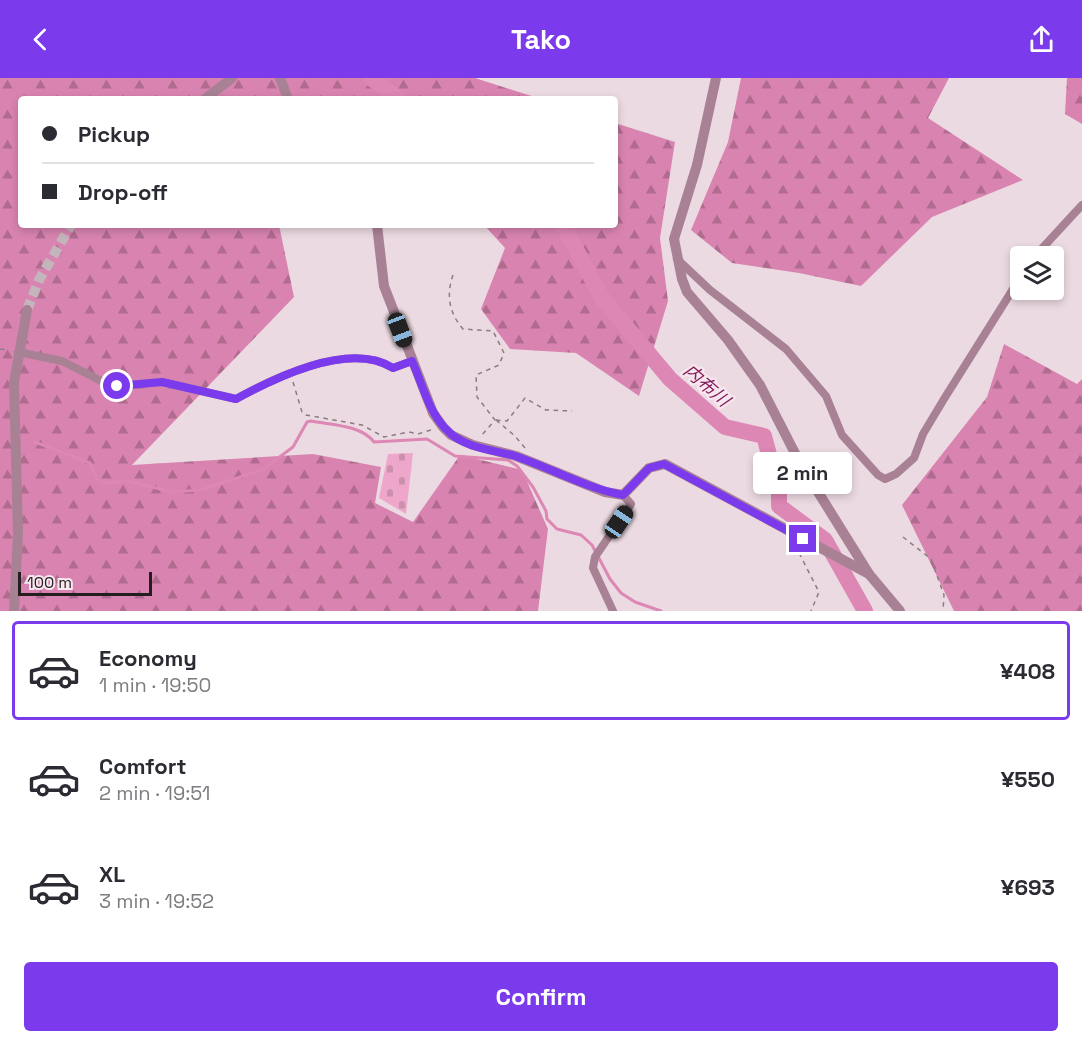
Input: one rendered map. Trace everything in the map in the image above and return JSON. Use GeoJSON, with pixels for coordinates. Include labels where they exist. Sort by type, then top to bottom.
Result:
{"type":"FeatureCollection","features":[{"type":"Feature","properties":{"kind":"street"},"geometry":{"type":"LineString","coordinates":[[209,96],[232,78]]}},
{"type":"Feature","properties":{"kind":"street"},"geometry":{"type":"LineString","coordinates":[[280,78],[287,96]]}},
{"type":"Feature","properties":{"kind":"street"},"geometry":{"type":"LineString","coordinates":[[716,78],[697,165],[674,239],[687,292],[728,340],[760,385],[800,463],[869,574],[900,611]]}},
{"type":"Feature","properties":{"kind":"street"},"geometry":{"type":"LineString","coordinates":[[1044,246],[1082,206]]}},
{"type":"Feature","properties":{"kind":"street"},"geometry":{"type":"LineString","coordinates":[[377,228],[384,286],[433,413],[443,427],[451,435],[473,445],[526,461],[605,492],[623,495],[631,504],[595,557],[593,568],[613,611]]}},
{"type":"Feature","properties":{"kind":"street"},"geometry":{"type":"LineString","coordinates":[[677,258],[710,290],[786,349],[826,396],[842,435],[878,475],[885,479],[896,474],[914,458],[923,434],[1010,294]]}},
{"type":"Feature","properties":{"kind":"street"},"geometry":{"type":"LineString","coordinates":[[14,611],[18,534],[14,384],[27,310]]}},
{"type":"Feature","properties":{"kind":"street"},"geometry":{"type":"LineString","coordinates":[[18,352],[62,362],[105,383],[117,386],[162,382],[236,399],[259,386],[324,361],[367,357],[393,368],[412,361]]}},
{"type":"Feature","properties":{"kind":"street"},"geometry":{"type":"LineString","coordinates":[[623,495],[649,468],[664,464],[869,574]]}},
{"type":"Feature","properties":{"kind":"path"},"geometry":{"type":"LineString","coordinates":[[453,275],[447,292],[457,322],[463,329],[493,331],[504,353],[499,364],[476,375],[477,397],[495,420],[510,431],[525,448],[526,461]]}},
{"type":"Feature","properties":{"kind":"path"},"geometry":{"type":"LineString","coordinates":[[291,374],[302,412],[306,415],[362,425],[384,436],[409,432],[418,434],[443,427]]}},
{"type":"Feature","properties":{"kind":"path"},"geometry":{"type":"LineString","coordinates":[[495,420],[507,421],[525,398],[546,410],[572,411]]}},
{"type":"Feature","properties":{"kind":"path"},"geometry":{"type":"LineString","coordinates":[[473,445],[495,420]]}},
{"type":"Feature","properties":{"kind":"path"},"geometry":{"type":"LineString","coordinates":[[787,531],[819,592],[811,611]]}},
{"type":"Feature","properties":{"kind":"path"},"geometry":{"type":"LineString","coordinates":[[903,537],[931,559],[944,595],[943,611]]}},
{"type":"Feature","properties":{"kind":"green space"},"geometry":{"type":"Polygon","coordinates":[[[0,78],[475,78],[532,96],[18,96],[18,228],[280,228],[294,297],[132,465],[313,454],[381,467],[375,503],[413,522],[460,455],[522,470],[548,529],[538,611],[0,611],[0,78]]]}},
{"type":"Feature","properties":{"kind":"green space"},"geometry":{"type":"Polygon","coordinates":[[[741,78],[949,78],[928,118],[1023,180],[932,217],[861,286],[799,273],[732,263],[691,230],[728,142],[741,78]]]}},
{"type":"Feature","properties":{"kind":"green space"},"geometry":{"type":"Polygon","coordinates":[[[1067,78],[1082,78],[1082,124],[1065,114],[1067,78]]]}},
{"type":"Feature","properties":{"kind":"green space"},"geometry":{"type":"Polygon","coordinates":[[[618,124],[675,142],[660,238],[668,301],[639,396],[576,353],[510,349],[481,309],[505,248],[487,228],[618,228],[618,124]]]}},
{"type":"Feature","properties":{"kind":"green space"},"geometry":{"type":"Polygon","coordinates":[[[1004,344],[1077,384],[1082,379],[1082,611],[954,611],[902,505],[987,397],[1004,344]]]}},
{"type":"Feature","properties":{"kind":"green space"},"geometry":{"type":"Polygon","coordinates":[[[413,453],[406,514],[379,498],[388,454],[413,453]]]}},
{"type":"Feature","properties":{"kind":"waterway","name":"内布川"},"geometry":{"type":"LineString","coordinates":[[371,78],[395,96]]}},
{"type":"Feature","properties":{"kind":"waterway","name":"内布川"},"geometry":{"type":"LineString","coordinates":[[565,228],[602,298],[670,379],[725,427],[764,436],[779,491],[779,506],[825,540],[865,611]]}},
{"type":"Feature","properties":{"kind":"waterway"},"geometry":{"type":"LineString","coordinates":[[35,442],[90,463],[97,479],[104,483],[127,481],[173,492],[200,490],[262,470],[293,447],[307,422],[311,421],[354,429],[362,432],[374,442],[427,439],[455,456],[508,460],[517,466],[533,487],[546,511],[547,519],[557,529],[581,535],[592,545],[610,579],[621,593],[635,602],[661,611]]}},
{"type":"Feature","properties":{"kind":"tunnel"},"geometry":{"type":"LineString","coordinates":[[27,310],[39,280],[69,228]]}},
{"type":"Feature","properties":{"kind":"route"},"geometry":{"type":"LineString","coordinates":[[117,386],[162,382],[236,399],[259,386],[324,361],[367,357],[393,368],[412,361],[433,413],[451,435],[473,445],[516,456],[605,492],[623,495],[649,468],[664,464],[803,539]]}}]}
